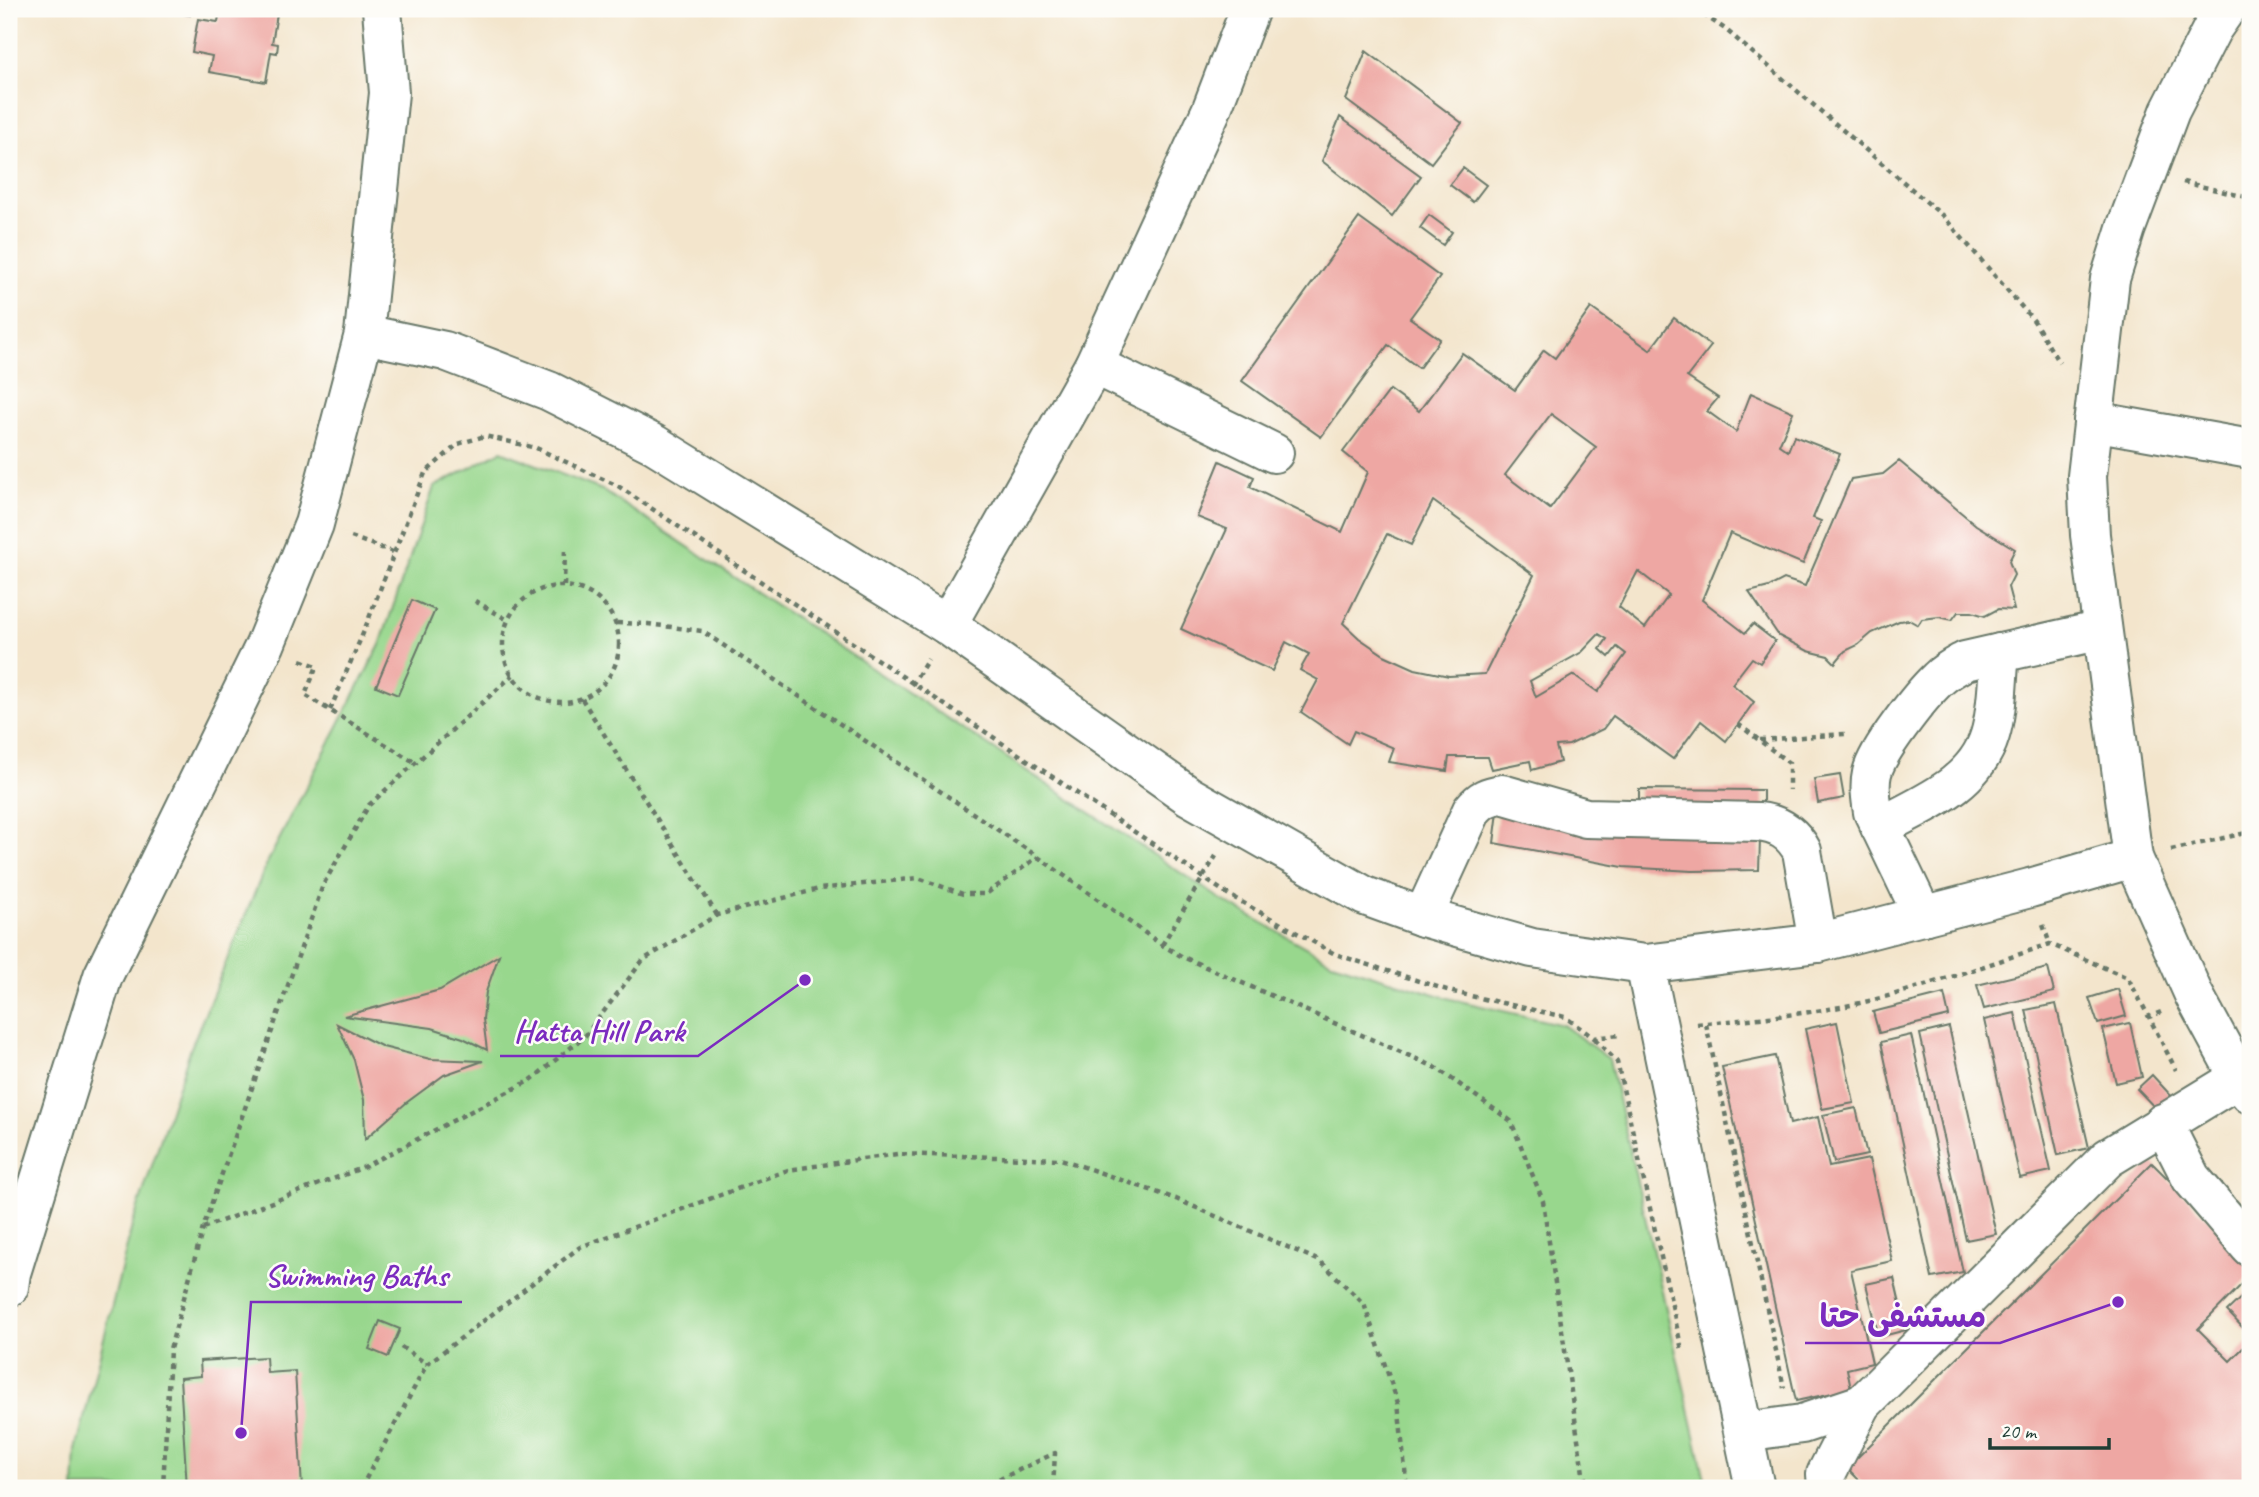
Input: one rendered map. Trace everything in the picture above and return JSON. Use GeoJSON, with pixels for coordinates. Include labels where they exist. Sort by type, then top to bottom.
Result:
{"type":"FeatureCollection","features":[{"type":"Feature","properties":{"kind":"street"},"geometry":{"type":"LineString","coordinates":[[9,1287],[11,1273],[103,976],[265,645],[314,524],[364,334],[389,93],[382,9]]}},
{"type":"Feature","properties":{"kind":"street"},"geometry":{"type":"LineString","coordinates":[[947,625],[1094,365],[1212,111],[1250,9]]}},
{"type":"Feature","properties":{"kind":"street"},"geometry":{"type":"LineString","coordinates":[[1827,1488],[1826,1474],[1862,1404],[2108,1158],[2163,1123],[2245,1086],[2194,995],[2133,858],[2090,535],[2087,475],[2110,279],[2170,111],[2212,29],[2226,9]]}},
{"type":"Feature","properties":{"kind":"street"},"geometry":{"type":"LineString","coordinates":[[364,334],[445,351],[549,391],[654,444],[947,625],[1189,796],[1365,896],[1423,918],[1532,948],[1645,964],[1818,943],[2030,888],[2133,858]]}},
{"type":"Feature","properties":{"kind":"street"},"geometry":{"type":"LineString","coordinates":[[1094,365],[1274,453]]}},
{"type":"Feature","properties":{"kind":"street"},"geometry":{"type":"LineString","coordinates":[[2093,421],[2250,449]]}},
{"type":"Feature","properties":{"kind":"street"},"geometry":{"type":"LineString","coordinates":[[1923,916],[1873,812],[1871,774],[1878,755],[1937,680],[1965,660],[2102,630]]}},
{"type":"Feature","properties":{"kind":"street"},"geometry":{"type":"LineString","coordinates":[[1880,827],[1952,787],[1975,764],[1990,735],[1994,719],[2000,653]]}},
{"type":"Feature","properties":{"kind":"street"},"geometry":{"type":"LineString","coordinates":[[1423,918],[1472,810],[1479,801],[1490,795],[1502,794],[1586,818],[1769,823],[1797,840],[1805,861],[1818,943]]}},
{"type":"Feature","properties":{"kind":"street"},"geometry":{"type":"LineString","coordinates":[[1645,964],[1755,1488]]}},
{"type":"Feature","properties":{"kind":"street"},"geometry":{"type":"LineString","coordinates":[[2163,1123],[2190,1178],[2250,1247]]}},
{"type":"Feature","properties":{"kind":"street"},"geometry":{"type":"LineString","coordinates":[[1744,1432],[1792,1425],[1862,1404]]}},
{"type":"Feature","properties":{"kind":"path"},"geometry":{"type":"LineString","coordinates":[[1695,9],[1725,29],[1943,216],[2034,321],[2060,365]]}},
{"type":"Feature","properties":{"kind":"path"},"geometry":{"type":"LineString","coordinates":[[2146,172],[2250,198]]}},
{"type":"Feature","properties":{"kind":"path"},"geometry":{"type":"LineString","coordinates":[[564,586],[565,548]]}},
{"type":"Feature","properties":{"kind":"path"},"geometry":{"type":"LineString","coordinates":[[564,586],[586,591],[604,604],[617,623],[620,646],[615,669],[602,687],[582,699],[559,703],[537,698],[519,684],[507,664],[502,642],[508,620],[521,601],[541,589],[564,586]]}},
{"type":"Feature","properties":{"kind":"path"},"geometry":{"type":"LineString","coordinates":[[475,601],[508,620]]}},
{"type":"Feature","properties":{"kind":"path"},"geometry":{"type":"LineString","coordinates":[[617,623],[702,631],[1038,857],[1162,945],[1183,957],[1435,1067],[1511,1121],[1543,1201],[1583,1473],[1589,1488]]}},
{"type":"Feature","properties":{"kind":"path"},"geometry":{"type":"LineString","coordinates":[[265,645],[317,666],[305,695],[416,763]]}},
{"type":"Feature","properties":{"kind":"path"},"geometry":{"type":"LineString","coordinates":[[163,1488],[170,1349],[203,1228],[323,885],[369,805],[513,675]]}},
{"type":"Feature","properties":{"kind":"path"},"geometry":{"type":"LineString","coordinates":[[582,699],[717,915]]}},
{"type":"Feature","properties":{"kind":"path"},"geometry":{"type":"LineString","coordinates":[[1738,724],[1789,763],[1789,833]]}},
{"type":"Feature","properties":{"kind":"path"},"geometry":{"type":"LineString","coordinates":[[1759,740],[1877,732],[1889,740]]}},
{"type":"Feature","properties":{"kind":"path"},"geometry":{"type":"LineString","coordinates":[[1162,945],[1236,822]]}},
{"type":"Feature","properties":{"kind":"path"},"geometry":{"type":"LineString","coordinates":[[2133,858],[2250,832]]}},
{"type":"Feature","properties":{"kind":"path"},"geometry":{"type":"LineString","coordinates":[[203,1228],[362,1168],[531,1080],[585,1036],[643,960],[717,915],[819,889],[918,878],[963,894],[986,894],[1038,857]]}},
{"type":"Feature","properties":{"kind":"path"},"geometry":{"type":"LineString","coordinates":[[1706,1024],[1792,1425]]}},
{"type":"Feature","properties":{"kind":"path"},"geometry":{"type":"LineString","coordinates":[[1594,1038],[1617,1062],[1684,1360]]}},
{"type":"Feature","properties":{"kind":"path"},"geometry":{"type":"LineString","coordinates":[[361,1488],[428,1364],[580,1247],[788,1170],[897,1154],[1061,1159],[1176,1199],[1320,1261],[1364,1304],[1398,1403],[1407,1488]]}},
{"type":"Feature","properties":{"kind":"path"},"geometry":{"type":"LineString","coordinates":[[401,1347],[428,1364]]}},
{"type":"Feature","properties":{"kind":"path"},"geometry":{"type":"LineString","coordinates":[[981,1488],[1055,1453],[1053,1488]]}},
{"type":"Feature","properties":{"kind":"green space"},"geometry":{"type":"Polygon","coordinates":[[[501,451],[602,490],[1222,900],[1332,962],[1451,999],[1563,1025],[1609,1059],[1707,1488],[74,1488],[76,1450],[132,1226],[190,1050],[267,863],[380,645],[434,487],[501,451]]]}},
{"type":"Feature","properties":{"kind":"building"},"geometry":{"type":"Polygon","coordinates":[[[172,9],[191,9],[190,15],[171,12],[172,9]]]}},
{"type":"Feature","properties":{"kind":"building"},"geometry":{"type":"Polygon","coordinates":[[[220,9],[246,9],[277,14],[272,43],[278,44],[277,53],[271,52],[266,82],[209,72],[212,56],[192,52],[198,19],[218,22],[220,9]]]}},
{"type":"Feature","properties":{"kind":"building"},"geometry":{"type":"Polygon","coordinates":[[[1366,51],[1462,123],[1431,163],[1346,100],[1366,51]]]}},
{"type":"Feature","properties":{"kind":"building"},"geometry":{"type":"Polygon","coordinates":[[[1340,117],[1421,176],[1392,216],[1322,161],[1340,117]]]}},
{"type":"Feature","properties":{"kind":"building"},"geometry":{"type":"Polygon","coordinates":[[[1463,168],[1486,185],[1473,202],[1450,185],[1463,168]]]}},
{"type":"Feature","properties":{"kind":"building"},"geometry":{"type":"Polygon","coordinates":[[[1429,215],[1452,232],[1443,245],[1420,228],[1429,215]]]}},
{"type":"Feature","properties":{"kind":"building"},"geometry":{"type":"Polygon","coordinates":[[[1359,218],[1440,277],[1410,318],[1440,339],[1419,368],[1388,345],[1321,437],[1242,381],[1359,218]]]}},
{"type":"Feature","properties":{"kind":"building"},"geometry":{"type":"Polygon","coordinates":[[[1591,308],[1650,350],[1674,318],[1711,346],[1687,377],[1718,398],[1707,411],[1736,432],[1751,393],[1793,412],[1779,445],[1788,451],[1794,436],[1840,454],[1813,518],[1821,521],[1803,564],[1730,533],[1702,600],[1745,633],[1753,624],[1775,641],[1760,663],[1752,658],[1732,684],[1754,702],[1726,741],[1701,721],[1673,759],[1613,716],[1603,729],[1569,745],[1556,746],[1560,762],[1532,770],[1530,761],[1492,769],[1488,757],[1449,757],[1447,771],[1389,762],[1394,748],[1354,731],[1348,744],[1301,712],[1318,680],[1300,670],[1309,654],[1286,642],[1272,671],[1181,629],[1227,529],[1197,517],[1220,461],[1254,477],[1250,487],[1342,532],[1368,472],[1343,452],[1390,390],[1419,411],[1462,353],[1515,390],[1544,350],[1555,358],[1591,308]],[[1551,414],[1505,475],[1550,509],[1596,447],[1551,414]],[[1433,501],[1411,545],[1387,534],[1343,623],[1384,655],[1415,669],[1449,676],[1485,674],[1534,575],[1433,501]],[[1638,571],[1619,607],[1645,628],[1669,595],[1638,571]],[[1599,634],[1582,652],[1530,681],[1536,697],[1574,675],[1598,692],[1626,654],[1617,647],[1609,657],[1600,649],[1607,639],[1599,634]]]}},
{"type":"Feature","properties":{"kind":"building"},"geometry":{"type":"Polygon","coordinates":[[[1899,461],[1976,525],[2015,549],[2009,561],[2014,575],[2008,587],[2014,610],[1998,609],[1985,616],[1958,612],[1952,620],[1939,617],[1922,619],[1918,625],[1909,620],[1899,621],[1872,633],[1858,645],[1845,651],[1835,663],[1828,656],[1808,651],[1779,636],[1749,592],[1769,587],[1784,579],[1805,586],[1851,479],[1883,474],[1899,461]]]}},
{"type":"Feature","properties":{"kind":"building"},"geometry":{"type":"Polygon","coordinates":[[[412,600],[435,610],[398,695],[376,686],[412,600]]]}},
{"type":"Feature","properties":{"kind":"building"},"geometry":{"type":"Polygon","coordinates":[[[1840,775],[1844,798],[1818,803],[1814,779],[1840,775]]]}},
{"type":"Feature","properties":{"kind":"building"},"geometry":{"type":"Polygon","coordinates":[[[1639,789],[1763,790],[1763,808],[1639,806],[1639,789]]]}},
{"type":"Feature","properties":{"kind":"building"},"geometry":{"type":"Polygon","coordinates":[[[1498,812],[1760,840],[1759,870],[1692,871],[1623,867],[1494,843],[1498,812]]]}},
{"type":"Feature","properties":{"kind":"building"},"geometry":{"type":"Polygon","coordinates":[[[499,955],[486,992],[483,1019],[487,1050],[463,1038],[432,1028],[344,1016],[440,990],[499,955]]]}},
{"type":"Feature","properties":{"kind":"building"},"geometry":{"type":"Polygon","coordinates":[[[2048,968],[2054,992],[1984,1009],[1977,985],[2048,968]]]}},
{"type":"Feature","properties":{"kind":"building"},"geometry":{"type":"Polygon","coordinates":[[[2118,989],[2126,1016],[2098,1024],[2089,998],[2118,989]]]}},
{"type":"Feature","properties":{"kind":"building"},"geometry":{"type":"Polygon","coordinates":[[[1944,994],[1949,1016],[1879,1033],[1873,1012],[1944,994]]]}},
{"type":"Feature","properties":{"kind":"building"},"geometry":{"type":"Polygon","coordinates":[[[2056,1004],[2089,1148],[2058,1155],[2026,1010],[2056,1004]]]}},
{"type":"Feature","properties":{"kind":"building"},"geometry":{"type":"Polygon","coordinates":[[[2015,1013],[2051,1171],[2020,1178],[1984,1020],[2015,1013]]]}},
{"type":"Feature","properties":{"kind":"building"},"geometry":{"type":"Polygon","coordinates":[[[1837,1022],[1854,1103],[1822,1109],[1805,1029],[1837,1022]]]}},
{"type":"Feature","properties":{"kind":"building"},"geometry":{"type":"Polygon","coordinates":[[[2130,1023],[2142,1077],[2116,1083],[2103,1029],[2130,1023]]]}},
{"type":"Feature","properties":{"kind":"building"},"geometry":{"type":"Polygon","coordinates":[[[337,1024],[383,1047],[430,1059],[483,1061],[444,1075],[406,1103],[365,1139],[364,1100],[354,1060],[337,1024]]]}},
{"type":"Feature","properties":{"kind":"building"},"geometry":{"type":"Polygon","coordinates":[[[1949,1027],[1996,1234],[1966,1240],[1920,1034],[1949,1027]]]}},
{"type":"Feature","properties":{"kind":"building"},"geometry":{"type":"Polygon","coordinates":[[[1911,1035],[1963,1272],[1932,1278],[1881,1042],[1911,1035]]]}},
{"type":"Feature","properties":{"kind":"building"},"geometry":{"type":"Polygon","coordinates":[[[1775,1056],[1790,1124],[1818,1117],[1829,1167],[1869,1159],[1892,1261],[1851,1270],[1872,1363],[1847,1369],[1851,1389],[1796,1401],[1722,1067],[1775,1056]]]}},
{"type":"Feature","properties":{"kind":"building"},"geometry":{"type":"Polygon","coordinates":[[[2152,1075],[2174,1099],[2159,1112],[2137,1089],[2152,1075]]]}},
{"type":"Feature","properties":{"kind":"building"},"geometry":{"type":"Polygon","coordinates":[[[1856,1108],[1867,1155],[1834,1162],[1823,1115],[1856,1108]]]}},
{"type":"Feature","properties":{"kind":"building"},"geometry":{"type":"Polygon","coordinates":[[[2152,1163],[2250,1261],[2250,1276],[2198,1329],[2230,1361],[2250,1341],[2250,1488],[1867,1488],[1847,1468],[2152,1163]]]}},
{"type":"Feature","properties":{"kind":"building"},"geometry":{"type":"Polygon","coordinates":[[[1894,1278],[1906,1330],[1879,1337],[1866,1284],[1894,1278]]]}},
{"type":"Feature","properties":{"kind":"building"},"geometry":{"type":"Polygon","coordinates":[[[2250,1289],[2250,1327],[2246,1331],[2227,1311],[2250,1289]]]}},
{"type":"Feature","properties":{"kind":"building"},"geometry":{"type":"Polygon","coordinates":[[[380,1321],[400,1329],[388,1357],[369,1349],[380,1321]]]}},
{"type":"Feature","properties":{"kind":"building"},"geometry":{"type":"Polygon","coordinates":[[[266,1357],[267,1373],[295,1371],[302,1488],[187,1488],[180,1378],[201,1376],[200,1361],[266,1357]]]}},
{"type":"Feature","properties":{"kind":"place","name":"Hatta Hill Park"},"geometry":{"type":"Point","coordinates":[805,980]}},
{"type":"Feature","properties":{"kind":"place","name":"مستشفى حتا"},"geometry":{"type":"Point","coordinates":[2118,1302]}},
{"type":"Feature","properties":{"kind":"place","name":"Swimming Baths"},"geometry":{"type":"Point","coordinates":[241,1433]}}]}
